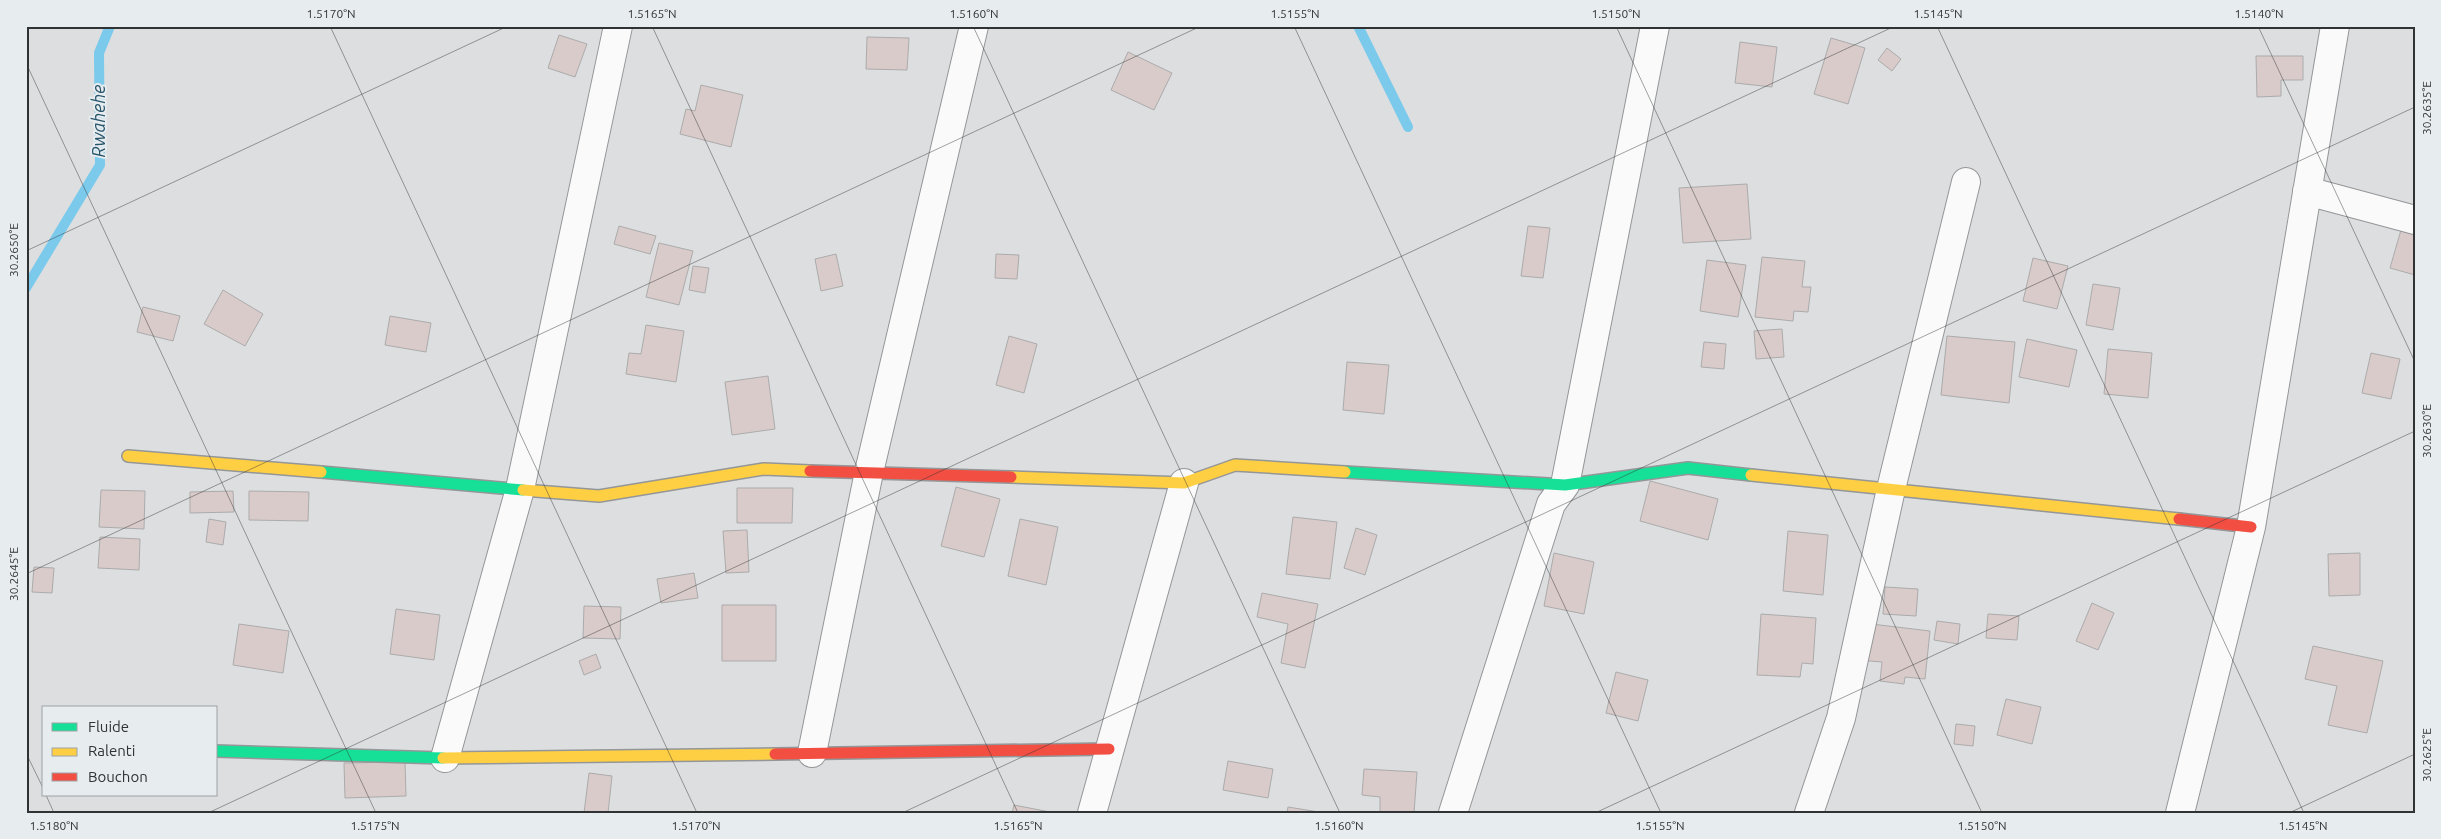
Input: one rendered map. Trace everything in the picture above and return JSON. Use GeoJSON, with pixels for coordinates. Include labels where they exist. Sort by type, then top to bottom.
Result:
{"type":"FeatureCollection","features":[{"type":"Feature","properties":{"kind":"street"},"geometry":{"type":"LineString","coordinates":[[445,758],[520,489],[618,26]]}},
{"type":"Feature","properties":{"kind":"street"},"geometry":{"type":"LineString","coordinates":[[812,753],[869,472],[974,26]]}},
{"type":"Feature","properties":{"kind":"street"},"geometry":{"type":"LineString","coordinates":[[1453,813],[1551,504],[1565,485],[1655,26]]}},
{"type":"Feature","properties":{"kind":"street"},"geometry":{"type":"LineString","coordinates":[[2180,813],[2251,526],[2335,26]]}},
{"type":"Feature","properties":{"kind":"street"},"geometry":{"type":"LineString","coordinates":[[1809,813],[1841,718],[1891,489],[1966,182]]}},
{"type":"Feature","properties":{"kind":"street"},"geometry":{"type":"LineString","coordinates":[[2307,191],[2415,220]]}},
{"type":"Feature","properties":{"kind":"street"},"geometry":{"type":"LineString","coordinates":[[128,456],[598,496],[764,469],[1184,483],[1235,464],[1565,485],[1688,468],[2251,526]]}},
{"type":"Feature","properties":{"kind":"street"},"geometry":{"type":"LineString","coordinates":[[1092,813],[1184,483]]}},
{"type":"Feature","properties":{"kind":"street"},"geometry":{"type":"LineString","coordinates":[[218,751],[445,758],[1109,749]]}},
{"type":"Feature","properties":{"kind":"building"},"geometry":{"type":"Polygon","coordinates":[[[559,35],[587,44],[575,77],[548,68],[559,35]]]}},
{"type":"Feature","properties":{"kind":"building"},"geometry":{"type":"Polygon","coordinates":[[[867,37],[909,38],[907,70],[866,69],[867,37]]]}},
{"type":"Feature","properties":{"kind":"building"},"geometry":{"type":"Polygon","coordinates":[[[1831,38],[1865,48],[1848,104],[1814,94],[1831,38]]]}},
{"type":"Feature","properties":{"kind":"building"},"geometry":{"type":"Polygon","coordinates":[[[1740,42],[1777,47],[1772,87],[1735,83],[1740,42]]]}},
{"type":"Feature","properties":{"kind":"building"},"geometry":{"type":"Polygon","coordinates":[[[1887,48],[1901,59],[1892,71],[1878,60],[1887,48]]]}},
{"type":"Feature","properties":{"kind":"building"},"geometry":{"type":"Polygon","coordinates":[[[1128,52],[1172,73],[1154,110],[1111,90],[1128,52]]]}},
{"type":"Feature","properties":{"kind":"building"},"geometry":{"type":"Polygon","coordinates":[[[2256,56],[2303,56],[2303,80],[2281,80],[2281,96],[2257,97],[2256,56]]]}},
{"type":"Feature","properties":{"kind":"building"},"geometry":{"type":"Polygon","coordinates":[[[701,85],[743,95],[731,147],[680,134],[686,109],[695,111],[701,85]]]}},
{"type":"Feature","properties":{"kind":"building"},"geometry":{"type":"Polygon","coordinates":[[[1747,184],[1751,239],[1683,243],[1679,188],[1747,184]]]}},
{"type":"Feature","properties":{"kind":"building"},"geometry":{"type":"Polygon","coordinates":[[[619,226],[656,236],[650,254],[614,244],[619,226]]]}},
{"type":"Feature","properties":{"kind":"building"},"geometry":{"type":"Polygon","coordinates":[[[1528,226],[1550,228],[1543,278],[1521,276],[1528,226]]]}},
{"type":"Feature","properties":{"kind":"building"},"geometry":{"type":"Polygon","coordinates":[[[2401,230],[2415,234],[2415,275],[2390,268],[2401,230]]]}},
{"type":"Feature","properties":{"kind":"building"},"geometry":{"type":"Polygon","coordinates":[[[659,243],[693,251],[679,305],[646,297],[659,243]]]}},
{"type":"Feature","properties":{"kind":"building"},"geometry":{"type":"Polygon","coordinates":[[[836,254],[843,286],[821,291],[815,259],[836,254]]]}},
{"type":"Feature","properties":{"kind":"building"},"geometry":{"type":"Polygon","coordinates":[[[996,254],[1019,255],[1017,279],[995,278],[996,254]]]}},
{"type":"Feature","properties":{"kind":"building"},"geometry":{"type":"Polygon","coordinates":[[[1762,257],[1805,261],[1802,287],[1811,287],[1808,312],[1794,311],[1793,321],[1755,317],[1762,257]]]}},
{"type":"Feature","properties":{"kind":"building"},"geometry":{"type":"Polygon","coordinates":[[[2033,258],[2068,266],[2057,309],[2023,301],[2033,258]]]}},
{"type":"Feature","properties":{"kind":"building"},"geometry":{"type":"Polygon","coordinates":[[[1707,260],[1746,265],[1738,317],[1700,311],[1707,260]]]}},
{"type":"Feature","properties":{"kind":"building"},"geometry":{"type":"Polygon","coordinates":[[[693,266],[709,268],[705,293],[689,290],[693,266]]]}},
{"type":"Feature","properties":{"kind":"building"},"geometry":{"type":"Polygon","coordinates":[[[2093,284],[2120,288],[2113,330],[2086,325],[2093,284]]]}},
{"type":"Feature","properties":{"kind":"building"},"geometry":{"type":"Polygon","coordinates":[[[223,290],[263,314],[245,346],[204,324],[223,290]]]}},
{"type":"Feature","properties":{"kind":"building"},"geometry":{"type":"Polygon","coordinates":[[[143,307],[180,316],[173,341],[137,332],[143,307]]]}},
{"type":"Feature","properties":{"kind":"building"},"geometry":{"type":"Polygon","coordinates":[[[390,316],[431,323],[426,352],[385,345],[390,316]]]}},
{"type":"Feature","properties":{"kind":"building"},"geometry":{"type":"Polygon","coordinates":[[[646,325],[684,331],[676,382],[626,374],[629,353],[641,354],[646,325]]]}},
{"type":"Feature","properties":{"kind":"building"},"geometry":{"type":"Polygon","coordinates":[[[1782,329],[1784,357],[1756,359],[1754,331],[1782,329]]]}},
{"type":"Feature","properties":{"kind":"building"},"geometry":{"type":"Polygon","coordinates":[[[1009,336],[1037,344],[1024,393],[996,385],[1009,336]]]}},
{"type":"Feature","properties":{"kind":"building"},"geometry":{"type":"Polygon","coordinates":[[[1947,336],[2015,342],[2009,403],[1941,395],[1947,336]]]}},
{"type":"Feature","properties":{"kind":"building"},"geometry":{"type":"Polygon","coordinates":[[[2027,339],[2077,350],[2069,387],[2019,377],[2027,339]]]}},
{"type":"Feature","properties":{"kind":"building"},"geometry":{"type":"Polygon","coordinates":[[[1704,342],[1726,344],[1724,369],[1701,367],[1704,342]]]}},
{"type":"Feature","properties":{"kind":"building"},"geometry":{"type":"Polygon","coordinates":[[[2108,349],[2152,353],[2148,398],[2104,394],[2108,349]]]}},
{"type":"Feature","properties":{"kind":"building"},"geometry":{"type":"Polygon","coordinates":[[[2371,353],[2400,359],[2391,399],[2362,393],[2371,353]]]}},
{"type":"Feature","properties":{"kind":"building"},"geometry":{"type":"Polygon","coordinates":[[[1347,362],[1389,365],[1384,414],[1343,410],[1347,362]]]}},
{"type":"Feature","properties":{"kind":"building"},"geometry":{"type":"Polygon","coordinates":[[[768,376],[775,429],[732,435],[725,382],[768,376]]]}},
{"type":"Feature","properties":{"kind":"building"},"geometry":{"type":"Polygon","coordinates":[[[1650,481],[1718,499],[1708,540],[1640,521],[1650,481]]]}},
{"type":"Feature","properties":{"kind":"building"},"geometry":{"type":"Polygon","coordinates":[[[956,487],[1000,499],[984,557],[941,546],[956,487]]]}},
{"type":"Feature","properties":{"kind":"building"},"geometry":{"type":"Polygon","coordinates":[[[737,488],[793,488],[792,523],[737,523],[737,488]]]}},
{"type":"Feature","properties":{"kind":"building"},"geometry":{"type":"Polygon","coordinates":[[[101,490],[145,491],[144,529],[99,527],[101,490]]]}},
{"type":"Feature","properties":{"kind":"building"},"geometry":{"type":"Polygon","coordinates":[[[233,491],[234,512],[190,513],[190,492],[233,491]]]}},
{"type":"Feature","properties":{"kind":"building"},"geometry":{"type":"Polygon","coordinates":[[[249,491],[309,492],[308,521],[249,520],[249,491]]]}},
{"type":"Feature","properties":{"kind":"building"},"geometry":{"type":"Polygon","coordinates":[[[1293,517],[1337,522],[1330,579],[1286,574],[1293,517]]]}},
{"type":"Feature","properties":{"kind":"building"},"geometry":{"type":"Polygon","coordinates":[[[209,519],[226,522],[223,545],[206,542],[209,519]]]}},
{"type":"Feature","properties":{"kind":"building"},"geometry":{"type":"Polygon","coordinates":[[[1020,519],[1058,527],[1046,585],[1008,576],[1020,519]]]}},
{"type":"Feature","properties":{"kind":"building"},"geometry":{"type":"Polygon","coordinates":[[[1356,528],[1377,535],[1365,575],[1344,568],[1356,528]]]}},
{"type":"Feature","properties":{"kind":"building"},"geometry":{"type":"Polygon","coordinates":[[[747,530],[749,572],[726,573],[723,531],[747,530]]]}},
{"type":"Feature","properties":{"kind":"building"},"geometry":{"type":"Polygon","coordinates":[[[1788,531],[1828,535],[1823,595],[1783,591],[1788,531]]]}},
{"type":"Feature","properties":{"kind":"building"},"geometry":{"type":"Polygon","coordinates":[[[100,537],[140,539],[139,570],[98,568],[100,537]]]}},
{"type":"Feature","properties":{"kind":"building"},"geometry":{"type":"Polygon","coordinates":[[[1554,553],[1594,562],[1584,614],[1544,606],[1554,553]]]}},
{"type":"Feature","properties":{"kind":"building"},"geometry":{"type":"Polygon","coordinates":[[[2360,553],[2360,595],[2329,596],[2328,554],[2360,553]]]}},
{"type":"Feature","properties":{"kind":"building"},"geometry":{"type":"Polygon","coordinates":[[[34,567],[54,568],[52,593],[32,592],[34,567]]]}},
{"type":"Feature","properties":{"kind":"building"},"geometry":{"type":"Polygon","coordinates":[[[694,573],[698,598],[661,603],[657,579],[694,573]]]}},
{"type":"Feature","properties":{"kind":"building"},"geometry":{"type":"Polygon","coordinates":[[[1885,587],[1918,589],[1916,616],[1883,614],[1885,587]]]}},
{"type":"Feature","properties":{"kind":"building"},"geometry":{"type":"Polygon","coordinates":[[[1262,593],[1318,604],[1305,668],[1281,663],[1288,624],[1257,617],[1262,593]]]}},
{"type":"Feature","properties":{"kind":"building"},"geometry":{"type":"Polygon","coordinates":[[[2092,603],[2114,613],[2098,650],[2076,641],[2092,603]]]}},
{"type":"Feature","properties":{"kind":"building"},"geometry":{"type":"Polygon","coordinates":[[[722,605],[776,605],[776,661],[722,661],[722,605]]]}},
{"type":"Feature","properties":{"kind":"building"},"geometry":{"type":"Polygon","coordinates":[[[584,606],[621,607],[620,639],[583,638],[584,606]]]}},
{"type":"Feature","properties":{"kind":"building"},"geometry":{"type":"Polygon","coordinates":[[[396,609],[440,615],[434,660],[390,654],[396,609]]]}},
{"type":"Feature","properties":{"kind":"building"},"geometry":{"type":"Polygon","coordinates":[[[1761,614],[1816,618],[1813,664],[1802,663],[1800,677],[1757,675],[1761,614]]]}},
{"type":"Feature","properties":{"kind":"building"},"geometry":{"type":"Polygon","coordinates":[[[1988,614],[2019,616],[2017,640],[1986,638],[1988,614]]]}},
{"type":"Feature","properties":{"kind":"building"},"geometry":{"type":"Polygon","coordinates":[[[1937,621],[1960,624],[1958,644],[1934,640],[1937,621]]]}},
{"type":"Feature","properties":{"kind":"building"},"geometry":{"type":"Polygon","coordinates":[[[1863,623],[1930,631],[1925,679],[1905,677],[1904,684],[1880,681],[1882,662],[1858,660],[1863,623]]]}},
{"type":"Feature","properties":{"kind":"building"},"geometry":{"type":"Polygon","coordinates":[[[239,624],[289,631],[283,673],[233,665],[239,624]]]}},
{"type":"Feature","properties":{"kind":"building"},"geometry":{"type":"Polygon","coordinates":[[[2313,646],[2383,661],[2367,733],[2328,725],[2337,686],[2305,679],[2313,646]]]}},
{"type":"Feature","properties":{"kind":"building"},"geometry":{"type":"Polygon","coordinates":[[[596,654],[601,668],[584,675],[579,661],[596,654]]]}},
{"type":"Feature","properties":{"kind":"building"},"geometry":{"type":"Polygon","coordinates":[[[1616,672],[1648,680],[1638,721],[1606,713],[1616,672]]]}},
{"type":"Feature","properties":{"kind":"building"},"geometry":{"type":"Polygon","coordinates":[[[2006,699],[2041,707],[2032,744],[1997,735],[2006,699]]]}},
{"type":"Feature","properties":{"kind":"building"},"geometry":{"type":"Polygon","coordinates":[[[1956,724],[1975,726],[1973,746],[1954,744],[1956,724]]]}},
{"type":"Feature","properties":{"kind":"building"},"geometry":{"type":"Polygon","coordinates":[[[1228,761],[1273,769],[1268,798],[1223,790],[1228,761]]]}},
{"type":"Feature","properties":{"kind":"building"},"geometry":{"type":"Polygon","coordinates":[[[405,762],[406,796],[345,798],[344,763],[405,762]]]}},
{"type":"Feature","properties":{"kind":"building"},"geometry":{"type":"Polygon","coordinates":[[[1364,769],[1417,772],[1414,813],[1380,812],[1380,797],[1362,795],[1364,769]]]}},
{"type":"Feature","properties":{"kind":"building"},"geometry":{"type":"Polygon","coordinates":[[[589,773],[612,776],[608,813],[584,813],[589,773]]]}},
{"type":"Feature","properties":{"kind":"building"},"geometry":{"type":"Polygon","coordinates":[[[1014,805],[1050,812],[1050,813],[1012,813],[1014,805]]]}},
{"type":"Feature","properties":{"kind":"building"},"geometry":{"type":"Polygon","coordinates":[[[1288,807],[1325,813],[1287,813],[1288,807]]]}},
{"type":"Feature","properties":{"kind":"waterway","name":"Rwahehe"},"geometry":{"type":"LineString","coordinates":[[26,288],[100,165],[99,53],[110,26]]}},
{"type":"Feature","properties":{"kind":"waterway"},"geometry":{"type":"LineString","coordinates":[[1358,26],[1408,127]]}},
{"type":"Feature","properties":{"kind":"traffic: fast"},"geometry":{"type":"LineString","coordinates":[[1345,472],[1565,485],[1688,468],[1751,475]]}},
{"type":"Feature","properties":{"kind":"traffic: fast"},"geometry":{"type":"LineString","coordinates":[[321,472],[523,490]]}},
{"type":"Feature","properties":{"kind":"traffic: fast"},"geometry":{"type":"LineString","coordinates":[[218,751],[443,758]]}},
{"type":"Feature","properties":{"kind":"traffic: slow"},"geometry":{"type":"LineString","coordinates":[[128,456],[321,472]]}},
{"type":"Feature","properties":{"kind":"traffic: slow"},"geometry":{"type":"LineString","coordinates":[[1011,477],[1184,483],[1235,465],[1345,472]]}},
{"type":"Feature","properties":{"kind":"traffic: slow"},"geometry":{"type":"LineString","coordinates":[[523,490],[599,496],[764,469],[810,471]]}},
{"type":"Feature","properties":{"kind":"traffic: slow"},"geometry":{"type":"LineString","coordinates":[[1751,475],[2179,519]]}},
{"type":"Feature","properties":{"kind":"traffic: slow"},"geometry":{"type":"LineString","coordinates":[[443,758],[775,754]]}},
{"type":"Feature","properties":{"kind":"traffic: jam"},"geometry":{"type":"LineString","coordinates":[[810,471],[1011,477]]}},
{"type":"Feature","properties":{"kind":"traffic: jam"},"geometry":{"type":"LineString","coordinates":[[2179,519],[2251,527]]}},
{"type":"Feature","properties":{"kind":"traffic: jam"},"geometry":{"type":"LineString","coordinates":[[775,754],[1109,749]]}}]}
